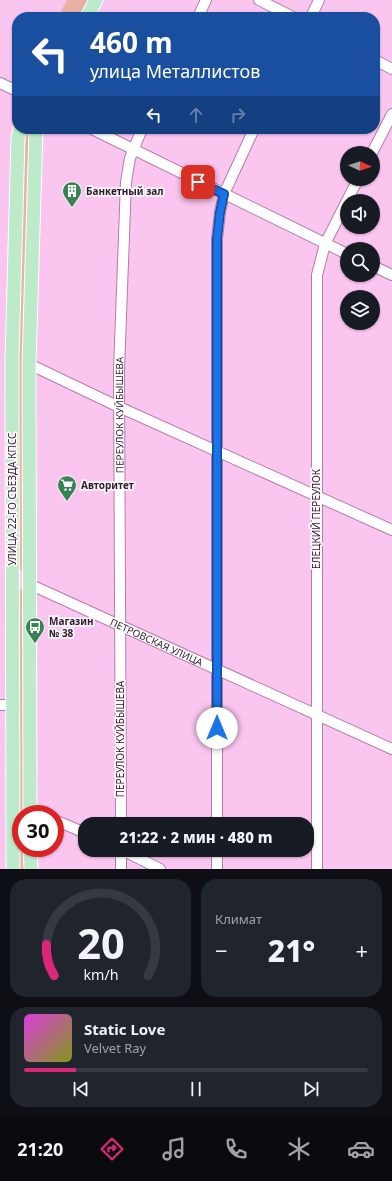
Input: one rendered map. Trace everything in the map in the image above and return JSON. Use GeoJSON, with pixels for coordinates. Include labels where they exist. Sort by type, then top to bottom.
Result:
{"type":"FeatureCollection","features":[{"type":"Feature","properties":{"kind":"main road"},"geometry":{"type":"LineString","coordinates":[[90,12],[96,0]]}},
{"type":"Feature","properties":{"kind":"main road","name":"УЛИЦА 22-ГО СЪЕЗДА КПСС"},"geometry":{"type":"LineString","coordinates":[[13,869],[6,705],[12,584],[13,340],[19,134]]}},
{"type":"Feature","properties":{"kind":"main road","name":"УЛИЦА 22-ГО СЪЕЗДА КПСС"},"geometry":{"type":"LineString","coordinates":[[34,805],[29,584],[29,364],[36,134]]}},
{"type":"Feature","properties":{"kind":"main road"},"geometry":{"type":"LineString","coordinates":[[12,584],[29,584]]}},
{"type":"Feature","properties":{"kind":"main road"},"geometry":{"type":"LineString","coordinates":[[30,857],[31,869]]}},
{"type":"Feature","properties":{"kind":"street"},"geometry":{"type":"LineString","coordinates":[[200,12],[206,0]]}},
{"type":"Feature","properties":{"kind":"street"},"geometry":{"type":"LineString","coordinates":[[260,0],[283,12]]}},
{"type":"Feature","properties":{"kind":"street"},"geometry":{"type":"LineString","coordinates":[[313,12],[319,0]]}},
{"type":"Feature","properties":{"kind":"street"},"geometry":{"type":"LineString","coordinates":[[380,63],[392,69]]}},
{"type":"Feature","properties":{"kind":"street"},"geometry":{"type":"LineString","coordinates":[[0,83],[12,89]]}},
{"type":"Feature","properties":{"kind":"street"},"geometry":{"type":"LineString","coordinates":[[376,146],[392,114]]}},
{"type":"Feature","properties":{"kind":"street"},"geometry":{"type":"LineString","coordinates":[[102,134],[340,251]]}},
{"type":"Feature","properties":{"kind":"street","name":"ПЕРЕУЛОК КУЙБЫШЕВА"},"geometry":{"type":"LineString","coordinates":[[121,817],[119,370],[126,182],[133,150],[140,134]]}},
{"type":"Feature","properties":{"kind":"street"},"geometry":{"type":"LineString","coordinates":[[217,817],[217,239],[224,194],[252,134]]}},
{"type":"Feature","properties":{"kind":"street","name":"ЕЛЕЦКИЙ ПЕРЕУЛОК"},"geometry":{"type":"LineString","coordinates":[[316,869],[316,289],[319,262],[325,244],[354,186]]}},
{"type":"Feature","properties":{"kind":"street"},"geometry":{"type":"LineString","coordinates":[[380,270],[392,276]]}},
{"type":"Feature","properties":{"kind":"street"},"geometry":{"type":"LineString","coordinates":[[29,364],[119,407],[392,530]]}},
{"type":"Feature","properties":{"kind":"street","name":"ПЕТРОВСКАЯ УЛИЦА"},"geometry":{"type":"LineString","coordinates":[[29,584],[392,749]]}},
{"type":"Feature","properties":{"kind":"street"},"geometry":{"type":"LineString","coordinates":[[64,824],[78,830]]}},
{"type":"Feature","properties":{"kind":"street"},"geometry":{"type":"LineString","coordinates":[[121,869],[122,857]]}},
{"type":"Feature","properties":{"kind":"street"},"geometry":{"type":"LineString","coordinates":[[136,857],[160,869]]}},
{"type":"Feature","properties":{"kind":"street"},"geometry":{"type":"LineString","coordinates":[[217,857],[217,869]]}},
{"type":"Feature","properties":{"kind":"shaded area"},"geometry":{"type":"Polygon","coordinates":[[[67,0],[96,0],[90,12],[61,12],[67,0]]]}},
{"type":"Feature","properties":{"kind":"shaded area"},"geometry":{"type":"Polygon","coordinates":[[[25,134],[32,134],[23,570],[17,568],[19,255],[25,134]]]}},
{"type":"Feature","properties":{"kind":"shaded area"},"geometry":{"type":"Polygon","coordinates":[[[23,589],[27,805],[18,805],[19,590],[23,589]]]}},
{"type":"Feature","properties":{"kind":"shaded area"},"geometry":{"type":"Polygon","coordinates":[[[18,857],[27,857],[27,869],[18,869],[18,857]]]}},
{"type":"Feature","properties":{"kind":"place","name":"Банкетный зал"},"geometry":{"type":"Point","coordinates":[72,208]}},
{"type":"Feature","properties":{"kind":"place","name":"Авторитет"},"geometry":{"type":"Point","coordinates":[67,502]}},
{"type":"Feature","properties":{"kind":"place","name":"Магазин № 38"},"geometry":{"type":"Point","coordinates":[35,644]}},
{"type":"Feature","properties":{"kind":"route"},"geometry":{"type":"LineString","coordinates":[[198,182],[224,194],[217,239],[217,728]]}}]}
